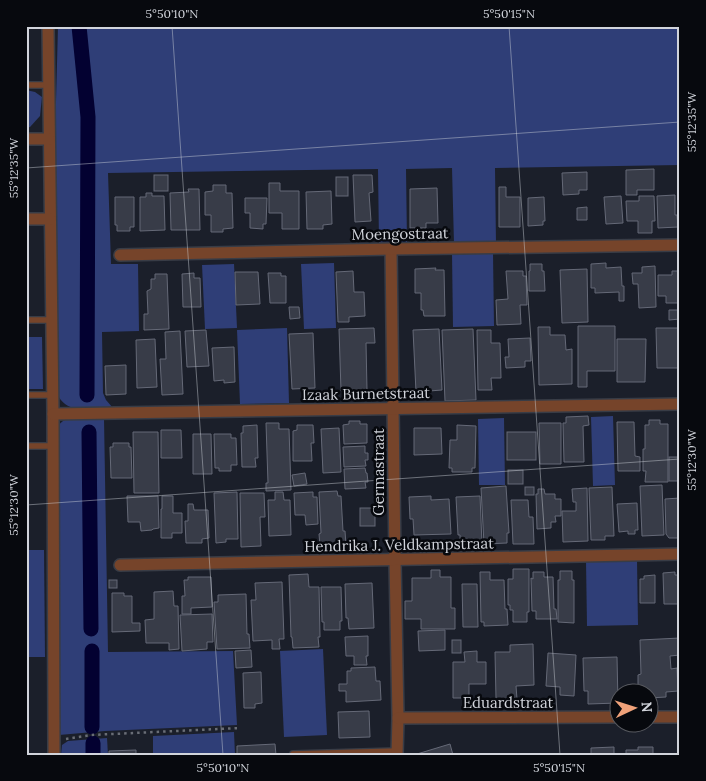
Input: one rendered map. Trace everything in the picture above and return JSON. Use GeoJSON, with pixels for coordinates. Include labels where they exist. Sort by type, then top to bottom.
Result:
{"type":"FeatureCollection","features":[{"type":"Feature","properties":{"kind":"street"},"geometry":{"type":"LineString","coordinates":[[48,26],[53,414],[54,755]]}},
{"type":"Feature","properties":{"kind":"street"},"geometry":{"type":"LineString","coordinates":[[26,139],[49,139]]}},
{"type":"Feature","properties":{"kind":"street"},"geometry":{"type":"LineString","coordinates":[[26,219],[50,219]]}},
{"type":"Feature","properties":{"kind":"street","name":"Moengostraat"},"geometry":{"type":"LineString","coordinates":[[120,255],[680,245]]}},
{"type":"Feature","properties":{"kind":"street","name":"Germastraat"},"geometry":{"type":"LineString","coordinates":[[391,249],[397,753]]}},
{"type":"Feature","properties":{"kind":"street","name":"Izaak Burnetstraat"},"geometry":{"type":"LineString","coordinates":[[53,414],[680,404]]}},
{"type":"Feature","properties":{"kind":"street","name":"Hendrika J. Veldkampstraat"},"geometry":{"type":"LineString","coordinates":[[120,565],[680,554]]}},
{"type":"Feature","properties":{"kind":"street"},"geometry":{"type":"LineString","coordinates":[[658,717],[680,717]]}},
{"type":"Feature","properties":{"kind":"street","name":"Eduardstraat"},"geometry":{"type":"LineString","coordinates":[[398,718],[608,718]]}},
{"type":"Feature","properties":{"kind":"lane"},"geometry":{"type":"LineString","coordinates":[[26,85],[49,86]]}},
{"type":"Feature","properties":{"kind":"lane"},"geometry":{"type":"LineString","coordinates":[[26,320],[51,320]]}},
{"type":"Feature","properties":{"kind":"lane"},"geometry":{"type":"LineString","coordinates":[[26,395],[52,395]]}},
{"type":"Feature","properties":{"kind":"lane"},"geometry":{"type":"LineString","coordinates":[[26,446],[53,446]]}},
{"type":"Feature","properties":{"kind":"lane"},"geometry":{"type":"LineString","coordinates":[[293,754],[397,753]]}},
{"type":"Feature","properties":{"kind":"path"},"geometry":{"type":"LineString","coordinates":[[54,741],[91,735],[240,728]]}},
{"type":"Feature","properties":{"kind":"shaded area"},"geometry":{"type":"Polygon","coordinates":[[[58,26],[680,26],[680,165],[495,168],[496,244],[454,244],[452,168],[406,169],[407,242],[379,243],[378,169],[108,173],[111,264],[138,264],[139,331],[102,332],[103,393],[113,408],[79,409],[64,403],[59,398],[56,389],[55,139],[58,26]]]}},
{"type":"Feature","properties":{"kind":"shaded area"},"geometry":{"type":"Polygon","coordinates":[[[26,90],[35,92],[42,97],[40,116],[30,127],[26,128],[26,90]]]}},
{"type":"Feature","properties":{"kind":"shaded area"},"geometry":{"type":"Polygon","coordinates":[[[493,253],[494,326],[453,327],[452,254],[493,253]]]}},
{"type":"Feature","properties":{"kind":"shaded area"},"geometry":{"type":"Polygon","coordinates":[[[334,263],[336,328],[304,329],[301,264],[334,263]]]}},
{"type":"Feature","properties":{"kind":"shaded area"},"geometry":{"type":"Polygon","coordinates":[[[234,264],[237,328],[205,329],[202,265],[234,264]]]}},
{"type":"Feature","properties":{"kind":"shaded area"},"geometry":{"type":"Polygon","coordinates":[[[287,328],[289,403],[240,404],[237,330],[287,328]]]}},
{"type":"Feature","properties":{"kind":"shaded area"},"geometry":{"type":"Polygon","coordinates":[[[26,337],[42,337],[43,389],[26,389],[26,337]]]}},
{"type":"Feature","properties":{"kind":"shaded area"},"geometry":{"type":"Polygon","coordinates":[[[613,416],[615,485],[593,486],[591,417],[613,416]]]}},
{"type":"Feature","properties":{"kind":"shaded area"},"geometry":{"type":"Polygon","coordinates":[[[104,418],[108,652],[233,651],[237,725],[59,735],[56,427],[67,419],[104,418]]]}},
{"type":"Feature","properties":{"kind":"shaded area"},"geometry":{"type":"Polygon","coordinates":[[[504,418],[505,485],[479,485],[478,419],[504,418]]]}},
{"type":"Feature","properties":{"kind":"shaded area"},"geometry":{"type":"Polygon","coordinates":[[[26,550],[44,550],[45,657],[26,657],[26,550]]]}},
{"type":"Feature","properties":{"kind":"shaded area"},"geometry":{"type":"Polygon","coordinates":[[[637,560],[638,625],[587,626],[586,561],[637,560]]]}},
{"type":"Feature","properties":{"kind":"shaded area"},"geometry":{"type":"Polygon","coordinates":[[[323,649],[327,735],[284,737],[280,651],[323,649]]]}},
{"type":"Feature","properties":{"kind":"shaded area"},"geometry":{"type":"Polygon","coordinates":[[[234,732],[235,755],[153,755],[153,736],[234,732]]]}},
{"type":"Feature","properties":{"kind":"shaded area"},"geometry":{"type":"Polygon","coordinates":[[[107,738],[108,755],[61,755],[62,745],[68,741],[107,738]]]}},
{"type":"Feature","properties":{"kind":"building"},"geometry":{"type":"Polygon","coordinates":[[[654,169],[654,190],[637,190],[637,195],[626,195],[626,170],[654,169]]]}},
{"type":"Feature","properties":{"kind":"building"},"geometry":{"type":"Polygon","coordinates":[[[587,172],[587,190],[579,190],[579,194],[563,195],[562,173],[587,172]]]}},
{"type":"Feature","properties":{"kind":"building"},"geometry":{"type":"Polygon","coordinates":[[[154,175],[168,175],[168,191],[154,191],[154,175]]]}},
{"type":"Feature","properties":{"kind":"building"},"geometry":{"type":"Polygon","coordinates":[[[353,175],[372,175],[373,192],[369,193],[371,221],[355,222],[353,175]]]}},
{"type":"Feature","properties":{"kind":"building"},"geometry":{"type":"Polygon","coordinates":[[[336,177],[348,177],[348,196],[336,196],[336,177]]]}},
{"type":"Feature","properties":{"kind":"building"},"geometry":{"type":"Polygon","coordinates":[[[269,183],[280,183],[280,191],[299,191],[299,229],[282,229],[282,213],[269,213],[269,183]]]}},
{"type":"Feature","properties":{"kind":"building"},"geometry":{"type":"Polygon","coordinates":[[[213,185],[226,185],[226,193],[232,193],[233,228],[223,229],[223,232],[211,232],[211,215],[205,215],[205,192],[213,191],[213,185]]]}},
{"type":"Feature","properties":{"kind":"building"},"geometry":{"type":"Polygon","coordinates":[[[499,187],[506,187],[506,197],[520,197],[520,227],[499,227],[499,187]]]}},
{"type":"Feature","properties":{"kind":"building"},"geometry":{"type":"Polygon","coordinates":[[[437,188],[438,223],[426,223],[426,228],[410,228],[410,189],[437,188]]]}},
{"type":"Feature","properties":{"kind":"building"},"geometry":{"type":"Polygon","coordinates":[[[188,189],[199,189],[200,230],[171,230],[170,193],[189,192],[188,189]]]}},
{"type":"Feature","properties":{"kind":"building"},"geometry":{"type":"Polygon","coordinates":[[[331,191],[332,224],[323,225],[323,229],[307,229],[306,192],[331,191]]]}},
{"type":"Feature","properties":{"kind":"building"},"geometry":{"type":"Polygon","coordinates":[[[146,193],[152,193],[152,196],[164,196],[165,230],[140,231],[140,197],[146,197],[146,193]]]}},
{"type":"Feature","properties":{"kind":"building"},"geometry":{"type":"Polygon","coordinates":[[[675,195],[675,215],[677,215],[678,227],[658,228],[657,196],[675,195]]]}},
{"type":"Feature","properties":{"kind":"building"},"geometry":{"type":"Polygon","coordinates":[[[621,196],[623,223],[606,224],[604,197],[621,196]]]}},
{"type":"Feature","properties":{"kind":"building"},"geometry":{"type":"Polygon","coordinates":[[[639,196],[654,196],[655,221],[652,221],[652,233],[638,233],[638,221],[627,221],[626,201],[639,201],[639,196]]]}},
{"type":"Feature","properties":{"kind":"building"},"geometry":{"type":"Polygon","coordinates":[[[115,197],[134,197],[134,227],[130,227],[130,231],[117,231],[117,225],[115,225],[115,197]]]}},
{"type":"Feature","properties":{"kind":"building"},"geometry":{"type":"Polygon","coordinates":[[[544,197],[545,221],[543,221],[543,225],[528,226],[528,198],[544,197]]]}},
{"type":"Feature","properties":{"kind":"building"},"geometry":{"type":"Polygon","coordinates":[[[245,198],[267,198],[266,224],[263,224],[263,229],[250,228],[250,213],[245,213],[245,198]]]}},
{"type":"Feature","properties":{"kind":"building"},"geometry":{"type":"Polygon","coordinates":[[[587,207],[587,220],[577,220],[577,208],[587,207]]]}},
{"type":"Feature","properties":{"kind":"building"},"geometry":{"type":"Polygon","coordinates":[[[606,263],[606,268],[621,267],[624,301],[619,301],[619,292],[595,293],[595,288],[591,288],[591,264],[606,263]]]}},
{"type":"Feature","properties":{"kind":"building"},"geometry":{"type":"Polygon","coordinates":[[[530,264],[542,264],[545,291],[529,291],[530,264]]]}},
{"type":"Feature","properties":{"kind":"building"},"geometry":{"type":"Polygon","coordinates":[[[655,266],[656,307],[639,308],[638,284],[633,284],[632,273],[642,273],[642,267],[655,266]]]}},
{"type":"Feature","properties":{"kind":"building"},"geometry":{"type":"Polygon","coordinates":[[[436,268],[435,270],[444,270],[445,316],[424,316],[423,310],[421,310],[421,293],[415,293],[415,269],[436,268]]]}},
{"type":"Feature","properties":{"kind":"building"},"geometry":{"type":"Polygon","coordinates":[[[587,269],[588,322],[562,323],[560,270],[587,269]]]}},
{"type":"Feature","properties":{"kind":"building"},"geometry":{"type":"Polygon","coordinates":[[[353,271],[354,292],[364,292],[365,316],[349,317],[349,322],[338,322],[336,272],[353,271]]]}},
{"type":"Feature","properties":{"kind":"building"},"geometry":{"type":"Polygon","coordinates":[[[506,271],[523,271],[523,276],[526,276],[527,305],[520,305],[521,324],[497,325],[496,300],[508,299],[506,271]]]}},
{"type":"Feature","properties":{"kind":"building"},"geometry":{"type":"Polygon","coordinates":[[[672,271],[680,271],[680,303],[666,303],[666,296],[658,296],[658,275],[672,275],[672,271]]]}},
{"type":"Feature","properties":{"kind":"building"},"geometry":{"type":"Polygon","coordinates":[[[235,272],[258,272],[260,304],[236,305],[235,272]]]}},
{"type":"Feature","properties":{"kind":"building"},"geometry":{"type":"Polygon","coordinates":[[[194,273],[194,278],[200,278],[201,307],[183,307],[182,274],[194,273]]]}},
{"type":"Feature","properties":{"kind":"building"},"geometry":{"type":"Polygon","coordinates":[[[268,273],[281,273],[281,276],[286,276],[286,303],[270,303],[268,273]]]}},
{"type":"Feature","properties":{"kind":"building"},"geometry":{"type":"Polygon","coordinates":[[[155,274],[167,274],[169,329],[144,330],[144,314],[148,314],[147,291],[151,289],[151,279],[155,279],[155,274]]]}},
{"type":"Feature","properties":{"kind":"building"},"geometry":{"type":"Polygon","coordinates":[[[289,307],[299,307],[300,318],[290,319],[289,307]]]}},
{"type":"Feature","properties":{"kind":"building"},"geometry":{"type":"Polygon","coordinates":[[[669,310],[680,310],[680,319],[669,320],[669,310]]]}},
{"type":"Feature","properties":{"kind":"building"},"geometry":{"type":"Polygon","coordinates":[[[578,326],[615,326],[615,371],[587,371],[587,387],[578,387],[578,326]]]}},
{"type":"Feature","properties":{"kind":"building"},"geometry":{"type":"Polygon","coordinates":[[[538,327],[550,327],[550,335],[565,335],[566,350],[572,349],[572,384],[539,385],[538,327]]]}},
{"type":"Feature","properties":{"kind":"building"},"geometry":{"type":"Polygon","coordinates":[[[374,328],[375,343],[366,343],[367,390],[341,391],[339,329],[374,328]]]}},
{"type":"Feature","properties":{"kind":"building"},"geometry":{"type":"Polygon","coordinates":[[[656,328],[680,328],[680,368],[657,368],[656,328]]]}},
{"type":"Feature","properties":{"kind":"building"},"geometry":{"type":"Polygon","coordinates":[[[439,329],[442,390],[416,392],[413,330],[439,329]]]}},
{"type":"Feature","properties":{"kind":"building"},"geometry":{"type":"Polygon","coordinates":[[[473,329],[476,400],[445,401],[442,330],[473,329]]]}},
{"type":"Feature","properties":{"kind":"building"},"geometry":{"type":"Polygon","coordinates":[[[206,330],[209,366],[187,367],[185,331],[206,330]]]}},
{"type":"Feature","properties":{"kind":"building"},"geometry":{"type":"Polygon","coordinates":[[[477,330],[491,330],[491,343],[500,343],[501,378],[491,378],[492,390],[478,390],[477,330]]]}},
{"type":"Feature","properties":{"kind":"building"},"geometry":{"type":"Polygon","coordinates":[[[180,331],[183,394],[162,395],[160,359],[166,359],[165,332],[180,331]]]}},
{"type":"Feature","properties":{"kind":"building"},"geometry":{"type":"Polygon","coordinates":[[[313,333],[315,388],[292,389],[289,334],[313,333]]]}},
{"type":"Feature","properties":{"kind":"building"},"geometry":{"type":"Polygon","coordinates":[[[530,338],[531,361],[525,361],[525,367],[506,368],[505,357],[509,357],[508,339],[530,338]]]}},
{"type":"Feature","properties":{"kind":"building"},"geometry":{"type":"Polygon","coordinates":[[[155,339],[157,387],[137,388],[136,340],[155,339]]]}},
{"type":"Feature","properties":{"kind":"building"},"geometry":{"type":"Polygon","coordinates":[[[617,339],[646,339],[645,382],[617,382],[617,339]]]}},
{"type":"Feature","properties":{"kind":"building"},"geometry":{"type":"Polygon","coordinates":[[[234,347],[235,382],[224,383],[224,380],[214,381],[212,348],[234,347]]]}},
{"type":"Feature","properties":{"kind":"building"},"geometry":{"type":"Polygon","coordinates":[[[126,365],[126,394],[106,395],[105,366],[126,365]]]}},
{"type":"Feature","properties":{"kind":"building"},"geometry":{"type":"Polygon","coordinates":[[[588,416],[589,425],[583,426],[584,462],[564,462],[563,423],[566,423],[566,417],[588,416]]]}},
{"type":"Feature","properties":{"kind":"building"},"geometry":{"type":"Polygon","coordinates":[[[649,420],[660,420],[660,424],[668,424],[668,482],[645,482],[646,471],[643,471],[643,449],[645,449],[645,425],[649,425],[649,420]]]}},
{"type":"Feature","properties":{"kind":"building"},"geometry":{"type":"Polygon","coordinates":[[[349,421],[360,421],[360,424],[367,424],[367,443],[344,444],[343,425],[349,424],[349,421]]]}},
{"type":"Feature","properties":{"kind":"building"},"geometry":{"type":"Polygon","coordinates":[[[617,422],[634,422],[635,456],[640,457],[640,471],[618,471],[617,422]]]}},
{"type":"Feature","properties":{"kind":"building"},"geometry":{"type":"Polygon","coordinates":[[[266,423],[279,423],[279,429],[289,429],[291,490],[266,491],[266,483],[268,483],[266,423]]]}},
{"type":"Feature","properties":{"kind":"building"},"geometry":{"type":"Polygon","coordinates":[[[539,423],[561,423],[561,464],[540,464],[539,423]]]}},
{"type":"Feature","properties":{"kind":"building"},"geometry":{"type":"Polygon","coordinates":[[[257,425],[258,458],[255,458],[256,467],[242,467],[241,433],[243,433],[243,426],[257,425]]]}},
{"type":"Feature","properties":{"kind":"building"},"geometry":{"type":"Polygon","coordinates":[[[297,425],[313,425],[312,461],[293,461],[293,431],[297,430],[297,425]]]}},
{"type":"Feature","properties":{"kind":"building"},"geometry":{"type":"Polygon","coordinates":[[[457,425],[476,426],[475,468],[472,468],[472,472],[452,472],[452,468],[449,468],[450,440],[457,440],[457,425]]]}},
{"type":"Feature","properties":{"kind":"building"},"geometry":{"type":"Polygon","coordinates":[[[339,428],[341,472],[323,473],[321,429],[339,428]]]}},
{"type":"Feature","properties":{"kind":"building"},"geometry":{"type":"Polygon","coordinates":[[[414,428],[441,428],[442,454],[414,455],[414,428]]]}},
{"type":"Feature","properties":{"kind":"building"},"geometry":{"type":"Polygon","coordinates":[[[161,430],[181,430],[182,458],[161,458],[161,430]]]}},
{"type":"Feature","properties":{"kind":"building"},"geometry":{"type":"Polygon","coordinates":[[[133,432],[158,432],[159,493],[134,493],[133,432]]]}},
{"type":"Feature","properties":{"kind":"building"},"geometry":{"type":"Polygon","coordinates":[[[507,432],[536,432],[536,460],[507,460],[507,432]]]}},
{"type":"Feature","properties":{"kind":"building"},"geometry":{"type":"Polygon","coordinates":[[[193,434],[211,434],[212,474],[193,474],[193,434]]]}},
{"type":"Feature","properties":{"kind":"building"},"geometry":{"type":"Polygon","coordinates":[[[214,434],[231,434],[231,438],[236,438],[237,465],[231,465],[231,471],[219,471],[219,468],[215,468],[214,434]]]}},
{"type":"Feature","properties":{"kind":"building"},"geometry":{"type":"Polygon","coordinates":[[[113,443],[129,443],[129,447],[131,447],[132,478],[111,478],[110,447],[113,447],[113,443]]]}},
{"type":"Feature","properties":{"kind":"building"},"geometry":{"type":"Polygon","coordinates":[[[365,446],[365,453],[368,453],[368,460],[365,460],[366,466],[344,467],[343,447],[365,446]]]}},
{"type":"Feature","properties":{"kind":"building"},"geometry":{"type":"Polygon","coordinates":[[[669,457],[680,457],[680,481],[669,481],[669,457]]]}},
{"type":"Feature","properties":{"kind":"building"},"geometry":{"type":"Polygon","coordinates":[[[365,468],[368,482],[365,482],[366,488],[345,489],[344,469],[365,468]]]}},
{"type":"Feature","properties":{"kind":"building"},"geometry":{"type":"Polygon","coordinates":[[[508,470],[523,470],[523,484],[508,484],[508,470]]]}},
{"type":"Feature","properties":{"kind":"building"},"geometry":{"type":"Polygon","coordinates":[[[305,473],[307,484],[294,486],[292,475],[305,473]]]}},
{"type":"Feature","properties":{"kind":"building"},"geometry":{"type":"Polygon","coordinates":[[[662,485],[664,535],[642,536],[640,486],[662,485]]]}},
{"type":"Feature","properties":{"kind":"building"},"geometry":{"type":"Polygon","coordinates":[[[506,486],[509,533],[507,533],[507,543],[484,544],[481,488],[506,486]]]}},
{"type":"Feature","properties":{"kind":"building"},"geometry":{"type":"Polygon","coordinates":[[[525,487],[534,487],[534,495],[525,495],[525,487]]]}},
{"type":"Feature","properties":{"kind":"building"},"geometry":{"type":"Polygon","coordinates":[[[612,487],[614,536],[605,536],[605,540],[591,540],[589,488],[612,487]]]}},
{"type":"Feature","properties":{"kind":"building"},"geometry":{"type":"Polygon","coordinates":[[[587,488],[588,541],[563,542],[562,511],[576,511],[576,502],[573,502],[572,489],[587,488]]]}},
{"type":"Feature","properties":{"kind":"building"},"geometry":{"type":"Polygon","coordinates":[[[538,489],[544,489],[545,494],[555,494],[555,499],[561,499],[561,516],[555,516],[556,522],[551,522],[551,528],[537,529],[536,494],[538,494],[538,489]]]}},
{"type":"Feature","properties":{"kind":"building"},"geometry":{"type":"Polygon","coordinates":[[[337,491],[338,496],[341,496],[343,531],[345,531],[346,545],[320,546],[319,492],[337,491]]]}},
{"type":"Feature","properties":{"kind":"building"},"geometry":{"type":"Polygon","coordinates":[[[237,492],[238,539],[226,539],[226,542],[216,543],[214,493],[237,492]]]}},
{"type":"Feature","properties":{"kind":"building"},"geometry":{"type":"Polygon","coordinates":[[[275,492],[283,492],[284,500],[290,500],[291,535],[269,536],[268,500],[275,500],[275,492]]]}},
{"type":"Feature","properties":{"kind":"building"},"geometry":{"type":"Polygon","coordinates":[[[313,492],[313,497],[317,497],[318,524],[306,525],[305,515],[295,515],[294,493],[313,492]]]}},
{"type":"Feature","properties":{"kind":"building"},"geometry":{"type":"Polygon","coordinates":[[[240,493],[264,493],[265,517],[260,517],[261,546],[241,547],[240,493]]]}},
{"type":"Feature","properties":{"kind":"building"},"geometry":{"type":"Polygon","coordinates":[[[127,496],[158,496],[159,528],[141,531],[140,522],[128,522],[127,496]]]}},
{"type":"Feature","properties":{"kind":"building"},"geometry":{"type":"Polygon","coordinates":[[[162,496],[173,496],[173,513],[182,513],[182,533],[172,533],[172,538],[161,538],[162,496]]]}},
{"type":"Feature","properties":{"kind":"building"},"geometry":{"type":"Polygon","coordinates":[[[431,496],[431,500],[449,499],[451,534],[414,535],[413,519],[410,519],[409,497],[431,496]]]}},
{"type":"Feature","properties":{"kind":"building"},"geometry":{"type":"Polygon","coordinates":[[[480,496],[482,544],[460,545],[456,497],[480,496]]]}},
{"type":"Feature","properties":{"kind":"building"},"geometry":{"type":"Polygon","coordinates":[[[680,498],[680,538],[669,538],[666,534],[665,499],[680,498]]]}},
{"type":"Feature","properties":{"kind":"building"},"geometry":{"type":"Polygon","coordinates":[[[511,500],[528,500],[529,517],[533,517],[534,544],[513,544],[511,500]]]}},
{"type":"Feature","properties":{"kind":"building"},"geometry":{"type":"Polygon","coordinates":[[[637,503],[638,530],[635,530],[635,534],[628,534],[628,531],[619,532],[617,504],[637,503]]]}},
{"type":"Feature","properties":{"kind":"building"},"geometry":{"type":"Polygon","coordinates":[[[188,504],[193,504],[194,510],[208,510],[209,538],[202,539],[202,543],[186,543],[185,521],[188,521],[188,504]]]}},
{"type":"Feature","properties":{"kind":"building"},"geometry":{"type":"Polygon","coordinates":[[[360,508],[375,508],[375,526],[360,526],[360,508]]]}},
{"type":"Feature","properties":{"kind":"building"},"geometry":{"type":"Polygon","coordinates":[[[513,569],[529,569],[529,612],[527,612],[527,622],[513,622],[513,610],[510,610],[510,605],[508,605],[508,579],[513,579],[513,569]]]}},
{"type":"Feature","properties":{"kind":"building"},"geometry":{"type":"Polygon","coordinates":[[[431,570],[440,570],[440,577],[451,577],[451,608],[455,608],[455,629],[421,629],[421,619],[405,619],[405,601],[412,601],[412,578],[431,578],[431,570]]]}},
{"type":"Feature","properties":{"kind":"building"},"geometry":{"type":"Polygon","coordinates":[[[560,571],[572,571],[572,580],[574,580],[574,623],[558,622],[558,580],[560,580],[560,571]]]}},
{"type":"Feature","properties":{"kind":"building"},"geometry":{"type":"Polygon","coordinates":[[[480,572],[490,572],[490,580],[504,580],[505,609],[507,609],[508,625],[484,626],[484,622],[481,622],[480,572]]]}},
{"type":"Feature","properties":{"kind":"building"},"geometry":{"type":"Polygon","coordinates":[[[533,572],[544,572],[544,577],[553,577],[554,609],[556,609],[557,619],[536,619],[536,611],[532,611],[531,578],[533,579],[533,572]]]}},
{"type":"Feature","properties":{"kind":"building"},"geometry":{"type":"Polygon","coordinates":[[[675,572],[675,575],[680,575],[680,604],[664,604],[663,573],[675,572]]]}},
{"type":"Feature","properties":{"kind":"building"},"geometry":{"type":"Polygon","coordinates":[[[308,574],[309,587],[319,587],[319,647],[293,648],[289,575],[308,574]]]}},
{"type":"Feature","properties":{"kind":"building"},"geometry":{"type":"Polygon","coordinates":[[[655,575],[655,603],[640,603],[640,579],[644,579],[644,576],[655,575]]]}},
{"type":"Feature","properties":{"kind":"building"},"geometry":{"type":"Polygon","coordinates":[[[188,577],[211,577],[212,607],[191,608],[191,614],[182,614],[182,596],[185,596],[184,580],[188,580],[188,577]]]}},
{"type":"Feature","properties":{"kind":"building"},"geometry":{"type":"Polygon","coordinates":[[[109,580],[117,580],[117,588],[109,588],[109,580]]]}},
{"type":"Feature","properties":{"kind":"building"},"geometry":{"type":"Polygon","coordinates":[[[282,582],[284,639],[279,639],[280,649],[272,649],[272,640],[253,641],[251,600],[256,600],[255,583],[282,582]]]}},
{"type":"Feature","properties":{"kind":"building"},"geometry":{"type":"Polygon","coordinates":[[[372,583],[374,628],[349,629],[348,618],[346,618],[345,584],[372,583]]]}},
{"type":"Feature","properties":{"kind":"building"},"geometry":{"type":"Polygon","coordinates":[[[462,584],[477,584],[478,627],[463,627],[462,584]]]}},
{"type":"Feature","properties":{"kind":"building"},"geometry":{"type":"Polygon","coordinates":[[[321,587],[341,587],[342,621],[340,621],[340,630],[324,630],[321,587]]]}},
{"type":"Feature","properties":{"kind":"building"},"geometry":{"type":"Polygon","coordinates":[[[173,591],[174,606],[178,606],[179,649],[169,650],[169,643],[146,643],[145,620],[154,619],[154,592],[173,591]]]}},
{"type":"Feature","properties":{"kind":"building"},"geometry":{"type":"Polygon","coordinates":[[[112,593],[124,593],[124,596],[132,596],[132,623],[140,623],[140,631],[112,632],[112,593]]]}},
{"type":"Feature","properties":{"kind":"building"},"geometry":{"type":"Polygon","coordinates":[[[246,594],[247,634],[249,634],[250,648],[217,649],[214,602],[218,602],[218,595],[246,594]]]}},
{"type":"Feature","properties":{"kind":"building"},"geometry":{"type":"Polygon","coordinates":[[[212,614],[213,642],[207,642],[207,649],[182,651],[180,615],[212,614]]]}},
{"type":"Feature","properties":{"kind":"building"},"geometry":{"type":"Polygon","coordinates":[[[445,630],[445,650],[419,651],[418,631],[445,630]]]}},
{"type":"Feature","properties":{"kind":"building"},"geometry":{"type":"Polygon","coordinates":[[[368,636],[367,665],[354,665],[354,656],[346,656],[345,637],[368,636]]]}},
{"type":"Feature","properties":{"kind":"building"},"geometry":{"type":"Polygon","coordinates":[[[680,638],[680,655],[670,656],[671,669],[677,668],[678,691],[666,692],[666,697],[658,697],[658,684],[638,684],[638,675],[641,674],[640,640],[680,638]]]}},
{"type":"Feature","properties":{"kind":"building"},"geometry":{"type":"Polygon","coordinates":[[[452,640],[461,640],[461,653],[452,653],[452,640]]]}},
{"type":"Feature","properties":{"kind":"building"},"geometry":{"type":"Polygon","coordinates":[[[533,644],[534,685],[516,686],[517,699],[496,699],[495,652],[510,652],[510,645],[533,644]]]}},
{"type":"Feature","properties":{"kind":"building"},"geometry":{"type":"Polygon","coordinates":[[[251,650],[252,667],[236,668],[235,651],[251,650]]]}},
{"type":"Feature","properties":{"kind":"building"},"geometry":{"type":"Polygon","coordinates":[[[477,651],[477,662],[486,662],[486,684],[469,684],[469,698],[453,698],[453,662],[465,662],[464,652],[477,651]]]}},
{"type":"Feature","properties":{"kind":"building"},"geometry":{"type":"Polygon","coordinates":[[[548,653],[576,655],[574,696],[560,695],[560,687],[546,686],[548,653]]]}},
{"type":"Feature","properties":{"kind":"building"},"geometry":{"type":"Polygon","coordinates":[[[617,657],[618,684],[608,684],[608,703],[588,704],[588,691],[584,691],[583,658],[617,657]]]}},
{"type":"Feature","properties":{"kind":"building"},"geometry":{"type":"Polygon","coordinates":[[[375,667],[376,681],[380,681],[381,700],[346,702],[346,691],[339,691],[339,684],[347,684],[347,671],[351,671],[351,668],[375,667]]]}},
{"type":"Feature","properties":{"kind":"building"},"geometry":{"type":"Polygon","coordinates":[[[261,672],[262,703],[255,704],[255,708],[244,708],[243,673],[261,672]]]}},
{"type":"Feature","properties":{"kind":"building"},"geometry":{"type":"Polygon","coordinates":[[[369,711],[370,737],[339,738],[338,712],[369,711]]]}},
{"type":"Feature","properties":{"kind":"building"},"geometry":{"type":"Polygon","coordinates":[[[275,744],[276,755],[237,755],[237,746],[275,744]]]}},
{"type":"Feature","properties":{"kind":"building"},"geometry":{"type":"Polygon","coordinates":[[[450,744],[453,755],[417,755],[417,754],[450,744]]]}},
{"type":"Feature","properties":{"kind":"building"},"geometry":{"type":"Polygon","coordinates":[[[614,747],[614,755],[591,755],[591,748],[614,747]]]}},
{"type":"Feature","properties":{"kind":"building"},"geometry":{"type":"Polygon","coordinates":[[[638,747],[653,747],[653,755],[626,755],[626,750],[638,750],[638,747]]]}},
{"type":"Feature","properties":{"kind":"building"},"geometry":{"type":"Polygon","coordinates":[[[136,750],[136,755],[109,755],[109,751],[136,750]]]}},
{"type":"Feature","properties":{"kind":"waterway"},"geometry":{"type":"LineString","coordinates":[[79,26],[88,117],[87,395]]}},
{"type":"Feature","properties":{"kind":"waterway"},"geometry":{"type":"LineString","coordinates":[[89,432],[91,629]]}},
{"type":"Feature","properties":{"kind":"waterway"},"geometry":{"type":"LineString","coordinates":[[92,651],[92,727]]}},
{"type":"Feature","properties":{"kind":"waterway"},"geometry":{"type":"LineString","coordinates":[[93,743],[93,755]]}}]}
